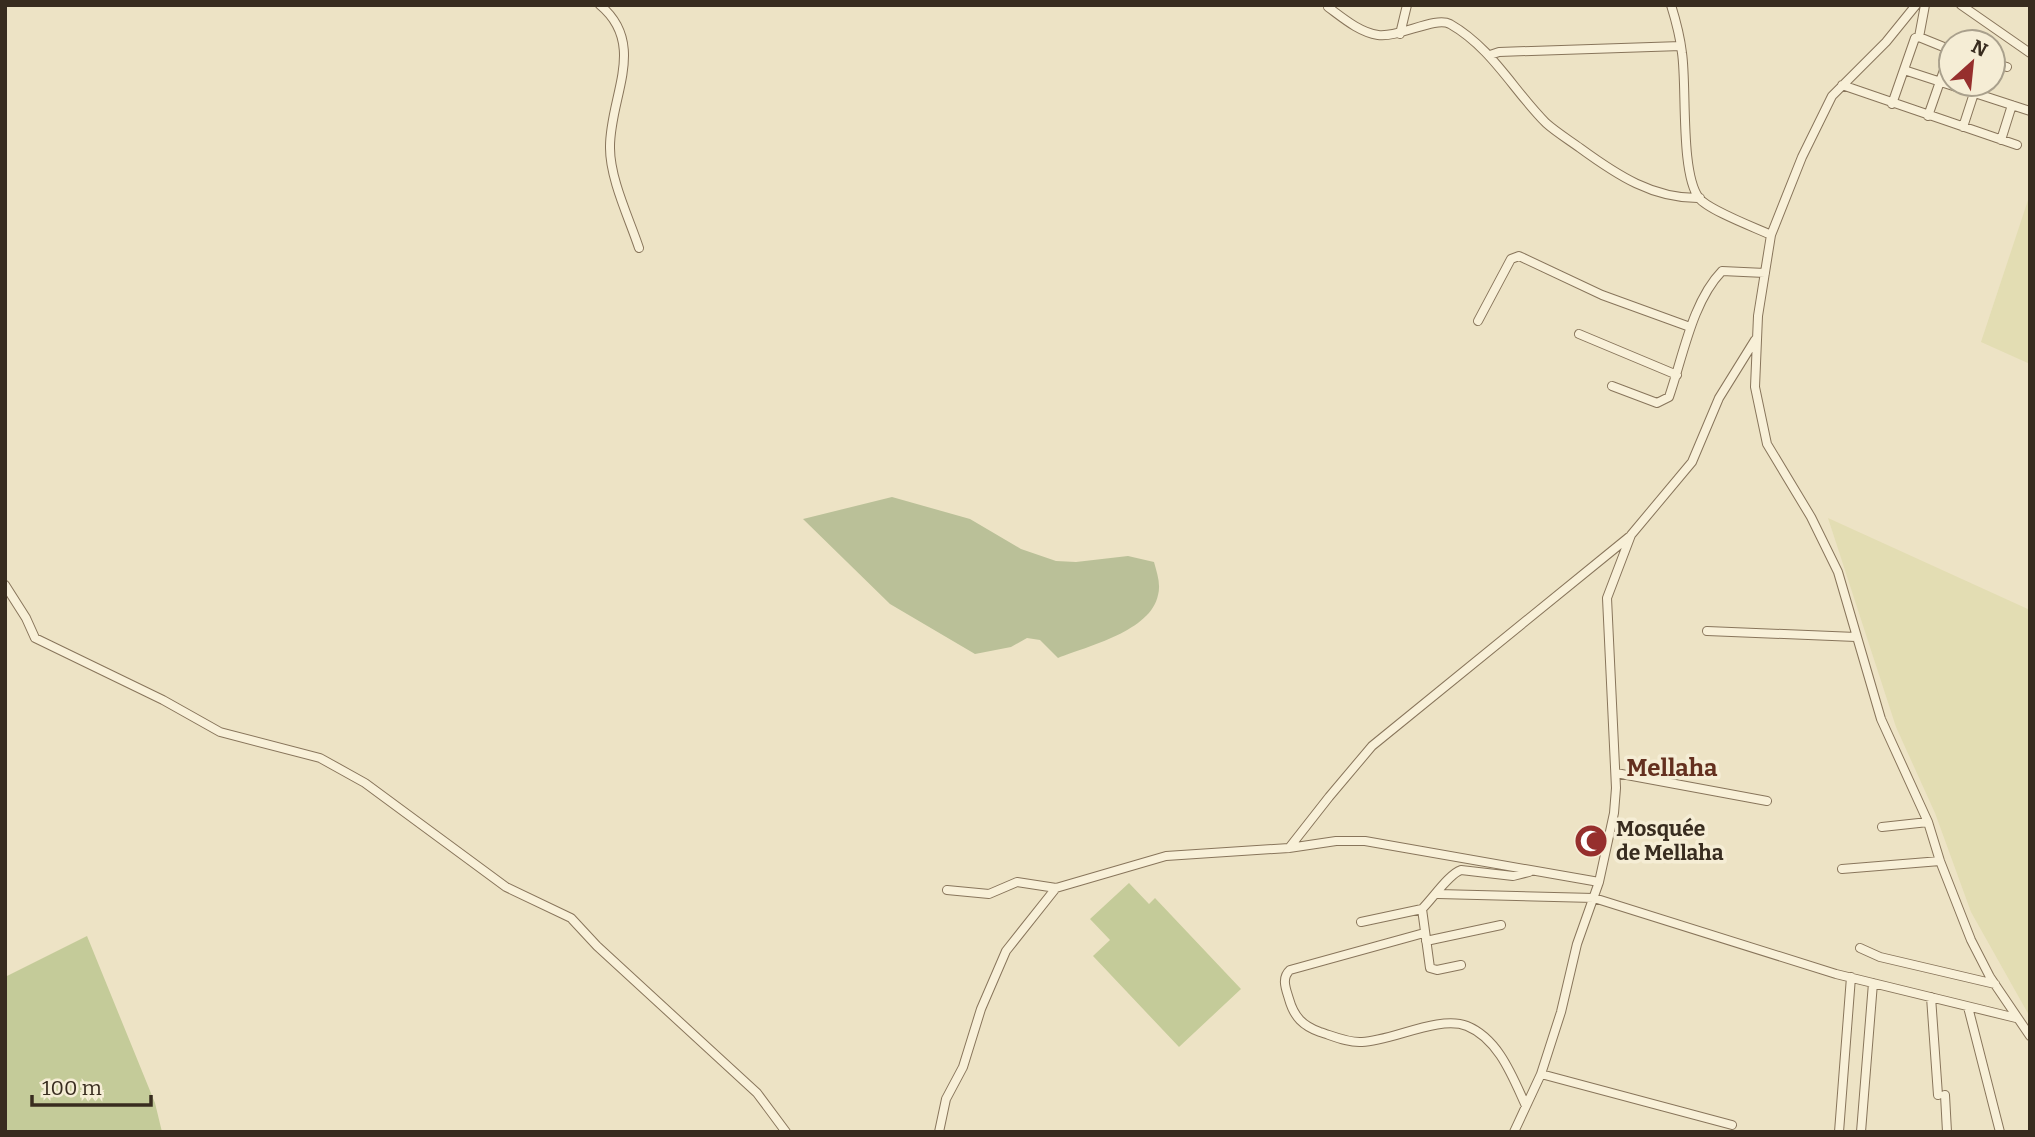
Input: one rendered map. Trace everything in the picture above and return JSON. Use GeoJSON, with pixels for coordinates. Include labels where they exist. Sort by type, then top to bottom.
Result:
{"type":"FeatureCollection","features":[{"type":"Feature","properties":{"kind":"street"},"geometry":{"type":"LineString","coordinates":[[600,5],[614,17],[624,38],[620,93],[610,148],[612,167],[639,248]]}},
{"type":"Feature","properties":{"kind":"street"},"geometry":{"type":"LineString","coordinates":[[1400,34],[1407,5]]}},
{"type":"Feature","properties":{"kind":"street"},"geometry":{"type":"LineString","coordinates":[[1671,5],[1681,46],[1689,162],[1694,186],[1700,198]]}},
{"type":"Feature","properties":{"kind":"street"},"geometry":{"type":"LineString","coordinates":[[1916,5],[1886,42],[1832,96],[1801,157],[1771,235],[1758,316],[1755,387],[1767,444],[1811,517],[1838,572],[1881,719],[1928,822],[1940,862],[1971,940],[1995,984],[2030,1036]]}},
{"type":"Feature","properties":{"kind":"street"},"geometry":{"type":"LineString","coordinates":[[1892,104],[1912,42],[1919,37],[1925,5]]}},
{"type":"Feature","properties":{"kind":"street"},"geometry":{"type":"LineString","coordinates":[[1961,5],[2030,53]]}},
{"type":"Feature","properties":{"kind":"street"},"geometry":{"type":"LineString","coordinates":[[1328,7],[1355,27],[1378,35],[1400,34],[1438,22],[1448,23],[1490,55],[1546,123],[1615,174],[1656,193],[1680,199],[1700,198],[1771,235]]}},
{"type":"Feature","properties":{"kind":"street"},"geometry":{"type":"LineString","coordinates":[[1919,37],[1937,44]]}},
{"type":"Feature","properties":{"kind":"street"},"geometry":{"type":"LineString","coordinates":[[1490,55],[1499,52],[1681,46]]}},
{"type":"Feature","properties":{"kind":"street"},"geometry":{"type":"LineString","coordinates":[[1904,70],[1937,81]]}},
{"type":"Feature","properties":{"kind":"street"},"geometry":{"type":"LineString","coordinates":[[1842,85],[2017,145]]}},
{"type":"Feature","properties":{"kind":"street"},"geometry":{"type":"LineString","coordinates":[[1928,116],[1937,90]]}},
{"type":"Feature","properties":{"kind":"street"},"geometry":{"type":"LineString","coordinates":[[1963,127],[1972,98]]}},
{"type":"Feature","properties":{"kind":"street"},"geometry":{"type":"LineString","coordinates":[[1990,98],[2030,111]]}},
{"type":"Feature","properties":{"kind":"street"},"geometry":{"type":"LineString","coordinates":[[2001,140],[2012,105]]}},
{"type":"Feature","properties":{"kind":"street"},"geometry":{"type":"LineString","coordinates":[[1478,321],[1511,259],[1519,256],[1602,295],[1690,327]]}},
{"type":"Feature","properties":{"kind":"street"},"geometry":{"type":"LineString","coordinates":[[1612,386],[1657,403],[1669,397],[1690,327],[1713,280],[1722,271],[1765,273]]}},
{"type":"Feature","properties":{"kind":"street"},"geometry":{"type":"LineString","coordinates":[[1579,334],[1677,374]]}},
{"type":"Feature","properties":{"kind":"street"},"geometry":{"type":"LineString","coordinates":[[1289,848],[1372,746],[1631,535],[1692,462],[1719,398],[1757,338]]}},
{"type":"Feature","properties":{"kind":"street"},"geometry":{"type":"LineString","coordinates":[[1514,1132],[1541,1074],[1561,1012],[1577,944],[1600,882],[1614,813],[1616,773],[1606,598],[1631,535]]}},
{"type":"Feature","properties":{"kind":"street"},"geometry":{"type":"LineString","coordinates":[[5,584],[35,638],[163,700],[220,732],[320,758],[365,783],[506,887],[571,918],[597,946],[757,1093],[786,1132]]}},
{"type":"Feature","properties":{"kind":"street"},"geometry":{"type":"LineString","coordinates":[[1707,631],[1856,637]]}},
{"type":"Feature","properties":{"kind":"street"},"geometry":{"type":"LineString","coordinates":[[1616,773],[1767,801]]}},
{"type":"Feature","properties":{"kind":"street"},"geometry":{"type":"LineString","coordinates":[[1882,827],[1928,822]]}},
{"type":"Feature","properties":{"kind":"street"},"geometry":{"type":"LineString","coordinates":[[947,890],[989,894],[1017,882],[1056,888],[1166,856],[1289,848],[1336,841],[1365,841],[1600,882]]}},
{"type":"Feature","properties":{"kind":"street"},"geometry":{"type":"LineString","coordinates":[[1842,869],[1940,862]]}},
{"type":"Feature","properties":{"kind":"street"},"geometry":{"type":"LineString","coordinates":[[1361,922],[1422,909],[1438,894],[1453,872],[1461,870],[1513,876],[1532,871]]}},
{"type":"Feature","properties":{"kind":"street"},"geometry":{"type":"LineString","coordinates":[[939,1132],[946,1099],[963,1067],[981,1009],[1006,951],[1056,888]]}},
{"type":"Feature","properties":{"kind":"street"},"geometry":{"type":"LineString","coordinates":[[1438,894],[1594,898],[1851,978],[2016,1018]]}},
{"type":"Feature","properties":{"kind":"street"},"geometry":{"type":"LineString","coordinates":[[1422,909],[1430,968],[1437,970],[1461,965]]}},
{"type":"Feature","properties":{"kind":"street"},"geometry":{"type":"LineString","coordinates":[[1502,925],[1425,937],[1290,970],[1285,974],[1284,981],[1292,1012],[1299,1021],[1313,1029],[1353,1042],[1377,1040],[1436,1025],[1465,1026],[1481,1035],[1495,1048],[1527,1106]]}},
{"type":"Feature","properties":{"kind":"street"},"geometry":{"type":"LineString","coordinates":[[1860,948],[1880,957],[1995,984]]}},
{"type":"Feature","properties":{"kind":"street"},"geometry":{"type":"LineString","coordinates":[[1839,1132],[1851,978]]}},
{"type":"Feature","properties":{"kind":"street"},"geometry":{"type":"LineString","coordinates":[[1861,1132],[1873,983]]}},
{"type":"Feature","properties":{"kind":"street"},"geometry":{"type":"LineString","coordinates":[[1931,997],[1947,1132]]}},
{"type":"Feature","properties":{"kind":"street"},"geometry":{"type":"LineString","coordinates":[[1968,1007],[2000,1132]]}},
{"type":"Feature","properties":{"kind":"street"},"geometry":{"type":"LineString","coordinates":[[1541,1074],[1732,1125]]}},
{"type":"Feature","properties":{"kind":"shaded area"},"geometry":{"type":"Polygon","coordinates":[[[2030,194],[2030,364],[1981,342],[2030,194]]]}},
{"type":"Feature","properties":{"kind":"shaded area"},"geometry":{"type":"Polygon","coordinates":[[[1828,518],[2030,610],[2030,1017],[1971,912],[1935,813],[1896,727],[1828,518]]]}},
{"type":"Feature","properties":{"kind":"green space"},"geometry":{"type":"Polygon","coordinates":[[[892,497],[970,519],[1021,549],[1056,561],[1076,562],[1128,556],[1154,562],[1159,591],[1153,608],[1144,618],[1117,636],[1058,658],[1040,640],[1027,638],[1011,647],[975,654],[890,604],[803,519],[892,497]]]}},
{"type":"Feature","properties":{"kind":"green space"},"geometry":{"type":"Polygon","coordinates":[[[1129,883],[1149,904],[1155,898],[1241,989],[1179,1047],[1093,956],[1110,940],[1090,919],[1129,883]]]}},
{"type":"Feature","properties":{"kind":"green space"},"geometry":{"type":"Polygon","coordinates":[[[87,936],[155,1103],[162,1132],[5,1132],[5,977],[87,936]]]}},
{"type":"Feature","properties":{"kind":"place","name":"Mosquée de Mellaha"},"geometry":{"type":"Point","coordinates":[1591,841]}},
{"type":"Feature","properties":{"kind":"district","name":"Mellaha"},"geometry":{"type":"Point","coordinates":[1672,768]}}]}
